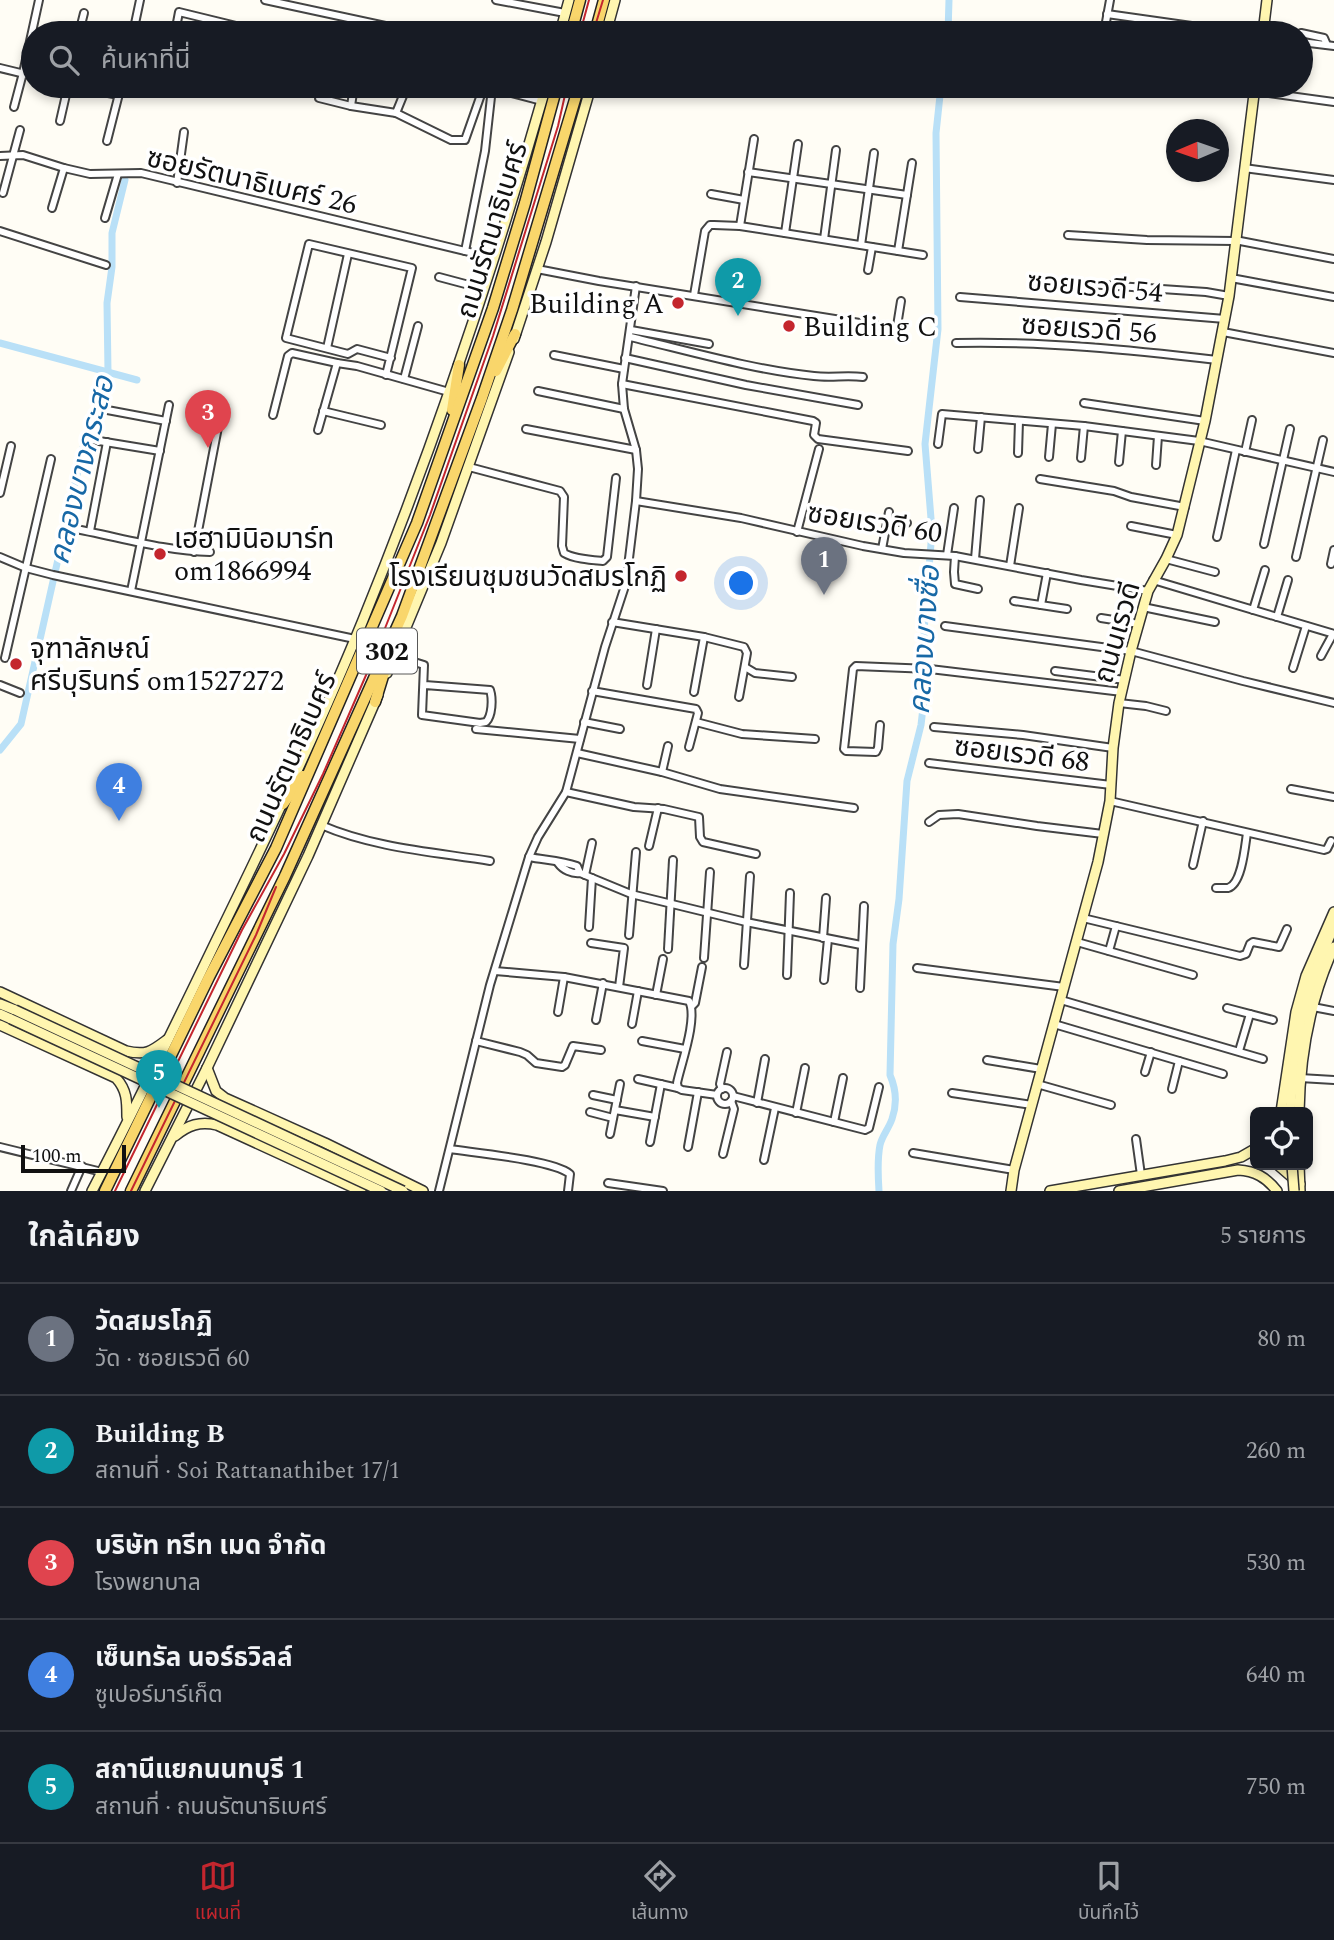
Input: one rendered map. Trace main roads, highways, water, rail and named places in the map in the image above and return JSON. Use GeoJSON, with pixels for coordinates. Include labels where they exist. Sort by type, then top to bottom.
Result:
{"type":"FeatureCollection","features":[{"type":"Feature","properties":{"kind":"main road"},"geometry":{"type":"LineString","coordinates":[[563,21],[569,0]]}},
{"type":"Feature","properties":{"kind":"main road"},"geometry":{"type":"LineString","coordinates":[[574,21],[580,0]]}},
{"type":"Feature","properties":{"kind":"main road"},"geometry":{"type":"LineString","coordinates":[[598,21],[604,0]]}},
{"type":"Feature","properties":{"kind":"main road"},"geometry":{"type":"LineString","coordinates":[[609,21],[615,0]]}},
{"type":"Feature","properties":{"kind":"main road"},"geometry":{"type":"LineString","coordinates":[[1264,21],[1267,0]]}},
{"type":"Feature","properties":{"kind":"main road","name":"ถนนรัตนาธิเบศร์"},"geometry":{"type":"LineString","coordinates":[[92,1191],[170,1038],[283,804],[355,639],[449,393],[494,258],[542,98]]}},
{"type":"Feature","properties":{"kind":"main road","name":"ถนนรัตนาธิเบศร์"},"geometry":{"type":"LineString","coordinates":[[105,1191],[209,976],[276,848],[417,523],[494,308],[554,98]]}},
{"type":"Feature","properties":{"kind":"main road","name":"ถนนรัตนาธิเบศร์"},"geometry":{"type":"LineString","coordinates":[[131,1191],[285,876],[402,616],[512,310],[575,98]]}},
{"type":"Feature","properties":{"kind":"main road","name":"ถนนรัตนาธิเบศร์"},"geometry":{"type":"LineString","coordinates":[[145,1191],[207,1068],[321,825],[395,656],[469,467],[515,334],[549,232],[588,98]]}},
{"type":"Feature","properties":{"kind":"main road","name":"ถนนเรวดี"},"geometry":{"type":"LineString","coordinates":[[1011,1191],[1014,1170],[1077,942],[1103,834],[1110,801],[1119,703],[1131,651],[1148,590],[1177,535],[1205,421],[1229,296],[1253,98]]}},
{"type":"Feature","properties":{"kind":"main road"},"geometry":{"type":"LineString","coordinates":[[482,398],[515,334]]}},
{"type":"Feature","properties":{"kind":"main road"},"geometry":{"type":"LineString","coordinates":[[449,431],[458,365]]}},
{"type":"Feature","properties":{"kind":"main road"},"geometry":{"type":"LineString","coordinates":[[375,702],[402,616]]}},
{"type":"Feature","properties":{"kind":"main road"},"geometry":{"type":"LineString","coordinates":[[283,804],[316,758]]}},
{"type":"Feature","properties":{"kind":"main road"},"geometry":{"type":"LineString","coordinates":[[1282,1107],[1296,1012],[1310,964],[1334,912]]}},
{"type":"Feature","properties":{"kind":"main road"},"geometry":{"type":"LineString","coordinates":[[1291,1107],[1297,1048],[1305,1013],[1313,981],[1334,927]]}},
{"type":"Feature","properties":{"kind":"main road"},"geometry":{"type":"LineString","coordinates":[[1298,1107],[1303,1046],[1313,1007],[1334,947]]}},
{"type":"Feature","properties":{"kind":"main road"},"geometry":{"type":"LineString","coordinates":[[0,992],[126,1051],[146,1053],[170,1038]]}},
{"type":"Feature","properties":{"kind":"main road"},"geometry":{"type":"LineString","coordinates":[[0,1004],[13,1015],[381,1191]]}},
{"type":"Feature","properties":{"kind":"main road"},"geometry":{"type":"LineString","coordinates":[[0,1014],[13,1015],[403,1191]]}},
{"type":"Feature","properties":{"kind":"main road"},"geometry":{"type":"LineString","coordinates":[[0,1025],[116,1078],[126,1093],[127,1123]]}},
{"type":"Feature","properties":{"kind":"main road"},"geometry":{"type":"LineString","coordinates":[[116,1078],[130,1072],[132,1060],[126,1051]]}},
{"type":"Feature","properties":{"kind":"main road"},"geometry":{"type":"LineString","coordinates":[[207,1068],[216,1091],[225,1098],[423,1191]]}},
{"type":"Feature","properties":{"kind":"main road"},"geometry":{"type":"LineString","coordinates":[[217,1125],[209,1119],[209,1105],[214,1100],[225,1098]]}},
{"type":"Feature","properties":{"kind":"main road"},"geometry":{"type":"LineString","coordinates":[[173,1137],[184,1128],[197,1124],[205,1122],[217,1125],[361,1191]]}},
{"type":"Feature","properties":{"kind":"main road"},"geometry":{"type":"LineString","coordinates":[[1241,1157],[1250,1152]]}},
{"type":"Feature","properties":{"kind":"main road"},"geometry":{"type":"LineString","coordinates":[[1050,1191],[1250,1157]]}},
{"type":"Feature","properties":{"kind":"main road"},"geometry":{"type":"LineString","coordinates":[[1119,1191],[1238,1170],[1248,1170],[1265,1178],[1275,1179],[1279,1177],[1281,1170]]}},
{"type":"Feature","properties":{"kind":"main road"},"geometry":{"type":"LineString","coordinates":[[1283,1170],[1298,1189]]}},
{"type":"Feature","properties":{"kind":"main road"},"geometry":{"type":"LineString","coordinates":[[1294,1170],[1298,1189]]}},
{"type":"Feature","properties":{"kind":"main road"},"geometry":{"type":"LineString","coordinates":[[1298,1189],[1299,1170]]}},
{"type":"Feature","properties":{"kind":"main road"},"geometry":{"type":"LineString","coordinates":[[1265,1178],[1277,1191]]}},
{"type":"Feature","properties":{"kind":"waterway","name":"คลองบางซื่อ"},"geometry":{"type":"LineString","coordinates":[[948,21],[949,0]]}},
{"type":"Feature","properties":{"kind":"waterway","name":"คลองบางซื่อ"},"geometry":{"type":"LineString","coordinates":[[879,1191],[880,1145],[894,1114],[895,1103],[895,1091],[890,1075],[893,944],[899,899],[907,781],[921,725],[925,691],[924,631],[932,531],[925,444],[938,329],[936,133],[940,98]]}},
{"type":"Feature","properties":{"kind":"waterway","name":"คลองบางกระสอ"},"geometry":{"type":"LineString","coordinates":[[0,750],[21,724],[85,439],[108,372],[107,303],[112,267],[112,233],[125,180]]}},
{"type":"Feature","properties":{"kind":"waterway"},"geometry":{"type":"LineString","coordinates":[[0,343],[137,380]]}},
{"type":"Feature","properties":{"kind":"railway"},"geometry":{"type":"LineString","coordinates":[[583,21],[589,0]]}},
{"type":"Feature","properties":{"kind":"railway"},"geometry":{"type":"LineString","coordinates":[[597,21],[603,0]]}},
{"type":"Feature","properties":{"kind":"railway"},"geometry":{"type":"LineString","coordinates":[[115,1191],[242,930],[284,854],[323,774],[370,666],[430,515],[493,336],[564,98]]}},
{"type":"Feature","properties":{"kind":"railway"},"geometry":{"type":"LineString","coordinates":[[131,1191],[256,935],[276,887]]}},
{"type":"Feature","properties":{"kind":"place","name":"Building A"},"geometry":{"type":"Point","coordinates":[678,303]}},
{"type":"Feature","properties":{"kind":"place","name":"Building B"},"geometry":{"type":"Point","coordinates":[738,316]}},
{"type":"Feature","properties":{"kind":"place","name":"Building C"},"geometry":{"type":"Point","coordinates":[789,326]}},
{"type":"Feature","properties":{"kind":"place","name":"บริษัท ทรีท เมด จำกัด"},"geometry":{"type":"Point","coordinates":[208,448]}},
{"type":"Feature","properties":{"kind":"place","name":"เฮฮามินิอมาร์ท om1866994"},"geometry":{"type":"Point","coordinates":[160,554]}},
{"type":"Feature","properties":{"kind":"place","name":"โรงเรียนชุมชนวัดสมรโกฏิ"},"geometry":{"type":"Point","coordinates":[681,576]}},
{"type":"Feature","properties":{"kind":"place","name":"วัดสมรโกฏิ"},"geometry":{"type":"Point","coordinates":[824,595]}},
{"type":"Feature","properties":{"kind":"place","name":"จุฑาลักษณ์ ศรีบุรินทร์ om1527272"},"geometry":{"type":"Point","coordinates":[16,664]}},
{"type":"Feature","properties":{"kind":"place","name":"เซ็นทรัล นอร์ธวิลล์"},"geometry":{"type":"Point","coordinates":[119,821]}},
{"type":"Feature","properties":{"kind":"place","name":"สถานีแยกนนทบุรี 1"},"geometry":{"type":"Point","coordinates":[159,1108]}}]}
